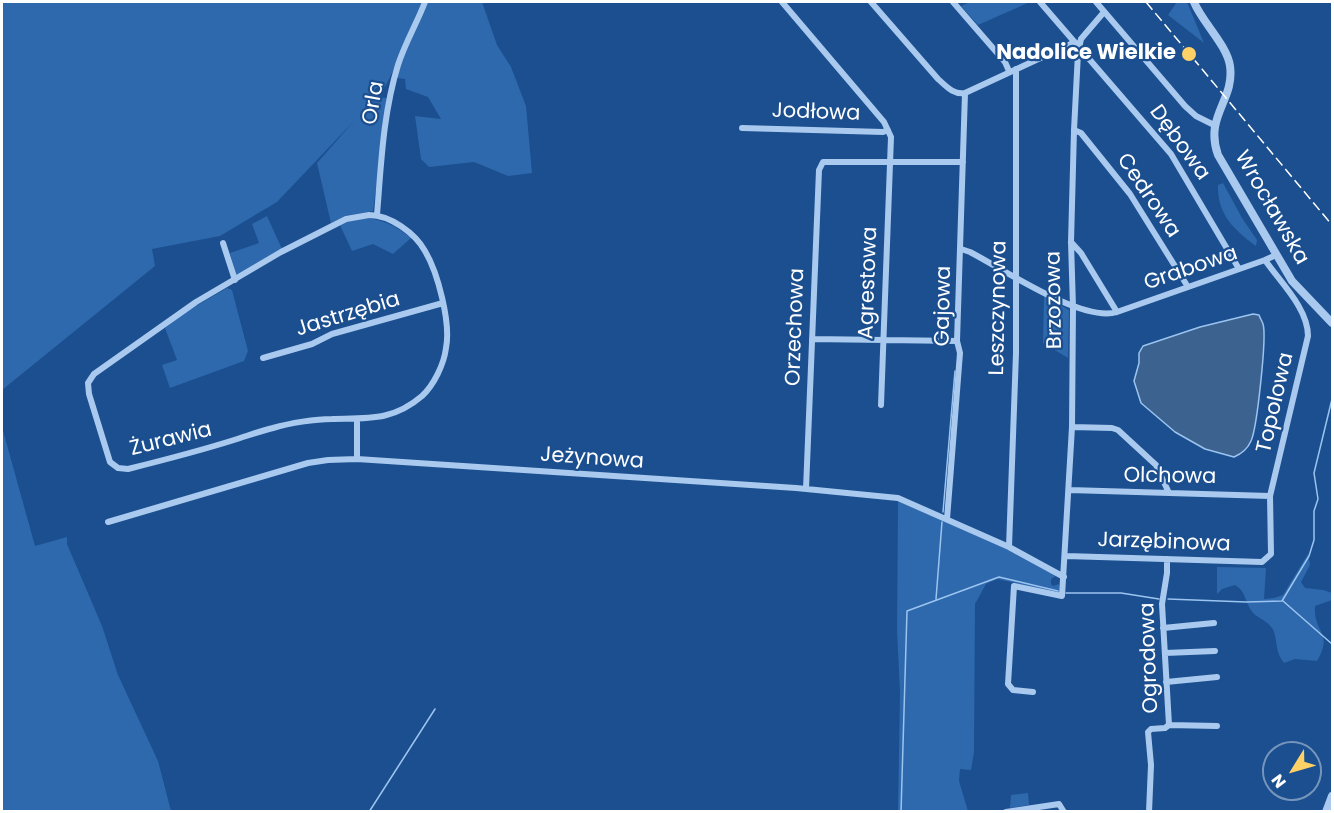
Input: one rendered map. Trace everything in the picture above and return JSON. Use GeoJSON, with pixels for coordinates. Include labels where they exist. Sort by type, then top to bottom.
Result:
{"type":"FeatureCollection","features":[{"type":"Feature","properties":{"kind":"street","name":"Orla"},"geometry":{"type":"LineString","coordinates":[[377,215],[387,120],[395,76],[399,61],[425,2]]}},
{"type":"Feature","properties":{"kind":"street"},"geometry":{"type":"LineString","coordinates":[[782,2],[884,122],[888,130]]}},
{"type":"Feature","properties":{"kind":"street"},"geometry":{"type":"LineString","coordinates":[[871,2],[938,79],[958,94],[1077,44]]}},
{"type":"Feature","properties":{"kind":"street"},"geometry":{"type":"LineString","coordinates":[[953,2],[1005,62],[1009,71]]}},
{"type":"Feature","properties":{"kind":"street","name":"Dębowa"},"geometry":{"type":"LineString","coordinates":[[1040,2],[1171,154],[1239,269]]}},
{"type":"Feature","properties":{"kind":"street"},"geometry":{"type":"LineString","coordinates":[[1096,2],[1185,106],[1202,120],[1214,125],[1230,83],[1230,68],[1194,2]]}},
{"type":"Feature","properties":{"kind":"street","name":"Brzozowa"},"geometry":{"type":"LineString","coordinates":[[1033,692],[1013,690],[1008,684],[1014,586],[1062,596],[1072,426],[1071,242],[1077,44],[1104,12]]}},
{"type":"Feature","properties":{"kind":"street","name":"Leszczynowa"},"geometry":{"type":"LineString","coordinates":[[1009,547],[1016,353],[1016,69]]}},
{"type":"Feature","properties":{"kind":"street","name":"Gajowa"},"geometry":{"type":"LineString","coordinates":[[947,519],[960,353],[957,341],[965,93]]}},
{"type":"Feature","properties":{"kind":"street","name":"Wrocławska"},"geometry":{"type":"LineString","coordinates":[[1214,125],[1218,155],[1276,255],[1292,281],[1332,323]]}},
{"type":"Feature","properties":{"kind":"street","name":"Jodłowa"},"geometry":{"type":"LineString","coordinates":[[742,128],[883,132],[888,130]]}},
{"type":"Feature","properties":{"kind":"street","name":"Agrestowa"},"geometry":{"type":"LineString","coordinates":[[881,405],[891,137],[888,130]]}},
{"type":"Feature","properties":{"kind":"street","name":"Cedrowa"},"geometry":{"type":"LineString","coordinates":[[1074,130],[1081,133],[1125,186],[1188,287]]}},
{"type":"Feature","properties":{"kind":"street","name":"Orzechowa"},"geometry":{"type":"LineString","coordinates":[[806,489],[818,182],[821,166],[823,162],[890,163]]}},
{"type":"Feature","properties":{"kind":"street"},"geometry":{"type":"LineString","coordinates":[[890,163],[963,162]]}},
{"type":"Feature","properties":{"kind":"street","name":"Żurawia"},"geometry":{"type":"LineString","coordinates":[[377,215],[401,227],[420,243],[428,256],[443,303],[447,325],[447,347],[437,374],[424,394],[393,414],[382,417],[329,418],[274,427],[128,469],[118,468],[110,462],[89,394],[88,383],[94,374],[196,302],[281,252],[352,217],[377,215]]}},
{"type":"Feature","properties":{"kind":"street"},"geometry":{"type":"LineString","coordinates":[[1071,242],[1081,253],[1117,312]]}},
{"type":"Feature","properties":{"kind":"street"},"geometry":{"type":"LineString","coordinates":[[223,243],[236,280]]}},
{"type":"Feature","properties":{"kind":"street","name":"Grabowa"},"geometry":{"type":"LineString","coordinates":[[961,249],[1017,277],[1055,300],[1102,314],[1117,312],[1276,255]]}},
{"type":"Feature","properties":{"kind":"street","name":"Topolowa"},"geometry":{"type":"LineString","coordinates":[[1262,562],[1271,554],[1270,496],[1300,374],[1308,328],[1302,311],[1265,260]]}},
{"type":"Feature","properties":{"kind":"street","name":"Jastrzębia"},"geometry":{"type":"LineString","coordinates":[[263,358],[312,344],[332,334],[443,303]]}},
{"type":"Feature","properties":{"kind":"street"},"geometry":{"type":"LineString","coordinates":[[812,339],[957,341]]}},
{"type":"Feature","properties":{"kind":"street"},"geometry":{"type":"LineString","coordinates":[[357,419],[357,459]]}},
{"type":"Feature","properties":{"kind":"street"},"geometry":{"type":"LineString","coordinates":[[1072,426],[1118,430],[1156,465],[1169,492]]}},
{"type":"Feature","properties":{"kind":"street","name":"Jeżynowa"},"geometry":{"type":"LineString","coordinates":[[108,522],[308,463],[328,459],[357,459],[806,489],[898,498],[1009,547],[1064,577]]}},
{"type":"Feature","properties":{"kind":"street","name":"Olchowa"},"geometry":{"type":"LineString","coordinates":[[1069,490],[1270,496]]}},
{"type":"Feature","properties":{"kind":"street","name":"Jarzębinowa"},"geometry":{"type":"LineString","coordinates":[[1066,556],[1262,562]]}},
{"type":"Feature","properties":{"kind":"street","name":"Ogrodowa"},"geometry":{"type":"LineString","coordinates":[[1149,812],[1151,765],[1148,732],[1150,729],[1165,728],[1169,725],[1162,603],[1167,559]]}},
{"type":"Feature","properties":{"kind":"street"},"geometry":{"type":"LineString","coordinates":[[1163,628],[1214,623]]}},
{"type":"Feature","properties":{"kind":"street"},"geometry":{"type":"LineString","coordinates":[[1165,653],[1215,651]]}},
{"type":"Feature","properties":{"kind":"street"},"geometry":{"type":"LineString","coordinates":[[1166,682],[1217,677]]}},
{"type":"Feature","properties":{"kind":"street"},"geometry":{"type":"LineString","coordinates":[[1169,725],[1217,726]]}},
{"type":"Feature","properties":{"kind":"street"},"geometry":{"type":"LineString","coordinates":[[1326,812],[1332,796]]}},
{"type":"Feature","properties":{"kind":"street"},"geometry":{"type":"LineString","coordinates":[[1006,812],[1059,804],[1065,812]]}},
{"type":"Feature","properties":{"kind":"shaded area"},"geometry":{"type":"Polygon","coordinates":[[[2,2],[482,2],[497,45],[511,67],[526,106],[532,173],[508,176],[474,162],[429,167],[421,159],[415,116],[441,119],[428,97],[406,89],[405,79],[398,78],[394,69],[385,87],[376,88],[371,97],[388,98],[373,211],[345,216],[331,223],[317,163],[355,120],[277,202],[220,236],[152,249],[155,266],[2,390],[2,2]]]}},
{"type":"Feature","properties":{"kind":"shaded area"},"geometry":{"type":"Polygon","coordinates":[[[970,2],[1030,2],[978,25],[961,6],[970,2]]]}},
{"type":"Feature","properties":{"kind":"shaded area"},"geometry":{"type":"Polygon","coordinates":[[[1177,2],[1187,2],[1204,43],[1168,15],[1177,2]]]}},
{"type":"Feature","properties":{"kind":"shaded area"},"geometry":{"type":"Polygon","coordinates":[[[1223,183],[1257,240],[1256,246],[1234,227],[1224,213],[1218,195],[1218,185],[1223,183]]]}},
{"type":"Feature","properties":{"kind":"shaded area"},"geometry":{"type":"Polygon","coordinates":[[[267,216],[282,249],[239,275],[236,274],[230,253],[259,243],[252,224],[267,216]]]}},
{"type":"Feature","properties":{"kind":"shaded area"},"geometry":{"type":"Polygon","coordinates":[[[360,218],[387,223],[411,238],[393,254],[373,244],[352,251],[339,223],[360,218]]]}},
{"type":"Feature","properties":{"kind":"shaded area"},"geometry":{"type":"Polygon","coordinates":[[[227,288],[232,290],[248,351],[244,361],[170,388],[162,365],[177,360],[165,328],[184,313],[227,288]]]}},
{"type":"Feature","properties":{"kind":"shaded area"},"geometry":{"type":"Polygon","coordinates":[[[1044,296],[1069,310],[1068,358],[1043,343],[1044,296]]]}},
{"type":"Feature","properties":{"kind":"shaded area"},"geometry":{"type":"Polygon","coordinates":[[[1253,314],[1259,315],[1264,332],[1258,401],[1251,441],[1234,457],[1205,449],[1175,432],[1141,403],[1134,381],[1139,353],[1143,346],[1200,327],[1253,314]]]}},
{"type":"Feature","properties":{"kind":"shaded area"},"geometry":{"type":"Polygon","coordinates":[[[2,427],[35,546],[67,537],[67,544],[102,626],[118,675],[158,761],[171,811],[2,811],[2,427]]]}},
{"type":"Feature","properties":{"kind":"shaded area"},"geometry":{"type":"Polygon","coordinates":[[[898,501],[1009,550],[1056,576],[1051,579],[1053,586],[1059,584],[1060,593],[997,579],[986,584],[975,604],[974,752],[971,770],[960,769],[959,781],[968,811],[898,812],[900,692],[897,631],[898,501]]]}},
{"type":"Feature","properties":{"kind":"shaded area"},"geometry":{"type":"Polygon","coordinates":[[[1308,554],[1310,565],[1301,582],[1305,588],[1332,593],[1332,600],[1315,606],[1315,615],[1324,644],[1317,661],[1295,659],[1284,663],[1272,629],[1268,623],[1253,613],[1239,588],[1235,585],[1222,589],[1217,594],[1217,567],[1266,568],[1264,599],[1274,598],[1283,595],[1308,554]]]}},
{"type":"Feature","properties":{"kind":"shaded area"},"geometry":{"type":"Polygon","coordinates":[[[1028,793],[1029,805],[1010,808],[1011,795],[1028,793]]]}},
{"type":"Feature","properties":{"kind":"waterway"},"geometry":{"type":"LineString","coordinates":[[943,512],[955,371]]}},
{"type":"Feature","properties":{"kind":"waterway"},"geometry":{"type":"LineString","coordinates":[[1168,599],[1282,601],[1309,556],[1314,540],[1314,511],[1318,499],[1314,473],[1332,399]]}},
{"type":"Feature","properties":{"kind":"waterway"},"geometry":{"type":"LineString","coordinates":[[936,599],[942,522]]}},
{"type":"Feature","properties":{"kind":"waterway"},"geometry":{"type":"LineString","coordinates":[[901,812],[907,611],[999,577],[1058,591]]}},
{"type":"Feature","properties":{"kind":"waterway"},"geometry":{"type":"LineString","coordinates":[[1066,593],[1121,593],[1159,599]]}},
{"type":"Feature","properties":{"kind":"waterway"},"geometry":{"type":"LineString","coordinates":[[1283,601],[1332,644]]}},
{"type":"Feature","properties":{"kind":"waterway"},"geometry":{"type":"LineString","coordinates":[[369,812],[435,709]]}},
{"type":"Feature","properties":{"kind":"railway"},"geometry":{"type":"LineString","coordinates":[[1146,2],[1332,225]]}},
{"type":"Feature","properties":{"kind":"place","name":"Nadolice Wielkie"},"geometry":{"type":"Point","coordinates":[1189,54]}}]}
